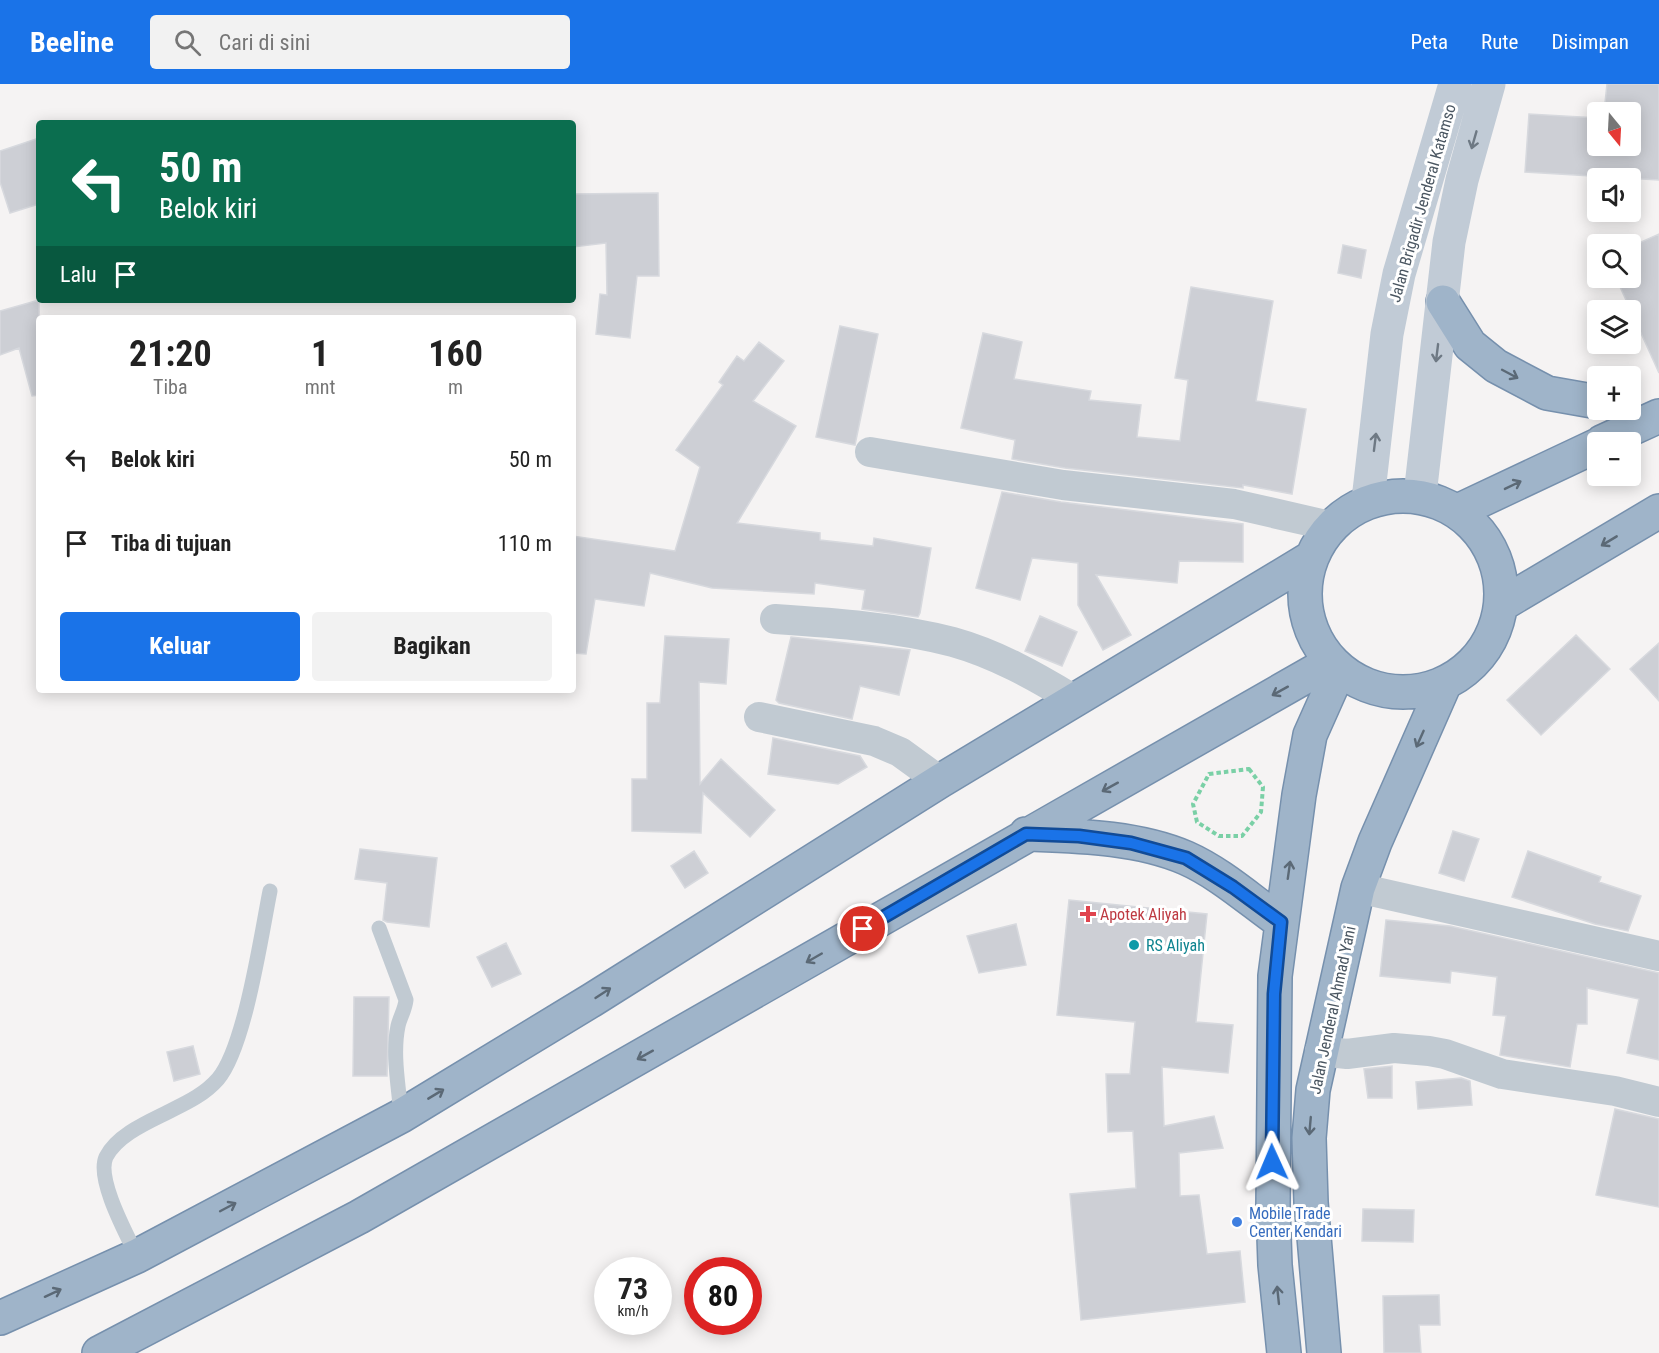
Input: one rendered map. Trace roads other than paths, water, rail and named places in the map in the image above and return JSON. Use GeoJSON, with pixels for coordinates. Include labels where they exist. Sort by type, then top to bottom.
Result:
{"type":"FeatureCollection","features":[{"type":"Feature","properties":{"kind":"highway"},"geometry":{"type":"LineString","coordinates":[[1443,302],[1470,345],[1496,366],[1547,393],[1587,400]]}},
{"type":"Feature","properties":{"kind":"highway"},"geometry":{"type":"LineString","coordinates":[[1641,405],[1659,406]]}},
{"type":"Feature","properties":{"kind":"highway"},"geometry":{"type":"LineString","coordinates":[[1624,432],[1659,416]]}},
{"type":"Feature","properties":{"kind":"highway"},"geometry":{"type":"LineString","coordinates":[[1460,510],[1587,450]]}},
{"type":"Feature","properties":{"kind":"highway"},"geometry":{"type":"LineString","coordinates":[[1420,495],[1460,510],[1495,550],[1504,603],[1485,652],[1444,685],[1417,692],[1389,692],[1363,685],[1335,666],[1311,631],[1304,594],[1311,558],[1330,526],[1368,500],[1420,495]]}},
{"type":"Feature","properties":{"kind":"highway"},"geometry":{"type":"LineString","coordinates":[[1504,603],[1659,511]]}},
{"type":"Feature","properties":{"kind":"highway"},"geometry":{"type":"LineString","coordinates":[[0,1318],[137,1256],[401,1116],[592,1000],[736,906],[940,780],[1311,558]]}},
{"type":"Feature","properties":{"kind":"highway"},"geometry":{"type":"LineString","coordinates":[[99,1353],[359,1217],[710,1018],[1026,834],[1335,666]]}},
{"type":"Feature","properties":{"kind":"highway"},"geometry":{"type":"LineString","coordinates":[[1284,1353],[1275,1265],[1271,1140],[1275,976],[1281,922],[1310,735],[1335,666]]}},
{"type":"Feature","properties":{"kind":"highway","name":"Jalan Jenderal Ahmad Yani"},"geometry":{"type":"LineString","coordinates":[[1324,1353],[1311,1202],[1309,1138],[1313,1090],[1320,1051],[1358,888],[1379,832],[1444,685]]}},
{"type":"Feature","properties":{"kind":"highway"},"geometry":{"type":"LineString","coordinates":[[1026,834],[1079,836],[1131,843],[1186,858],[1233,887],[1281,922]]}},
{"type":"Feature","properties":{"kind":"main road","name":"Jalan Brigadir Jenderal Katamso"},"geometry":{"type":"LineString","coordinates":[[1368,500],[1387,334],[1399,274],[1455,84]]}},
{"type":"Feature","properties":{"kind":"main road","name":"Jalan Brigadir Jenderal Katamso"},"geometry":{"type":"LineString","coordinates":[[1420,495],[1449,242],[1460,190],[1489,84]]}},
{"type":"Feature","properties":{"kind":"street"},"geometry":{"type":"LineString","coordinates":[[870,453],[1063,485],[1234,504],[1330,526]]}},
{"type":"Feature","properties":{"kind":"street"},"geometry":{"type":"LineString","coordinates":[[775,619],[869,626],[954,642],[1031,674],[1073,699]]}},
{"type":"Feature","properties":{"kind":"street"},"geometry":{"type":"LineString","coordinates":[[759,717],[874,741],[900,752],[940,780]]}},
{"type":"Feature","properties":{"kind":"street"},"geometry":{"type":"LineString","coordinates":[[1358,888],[1659,956]]}},
{"type":"Feature","properties":{"kind":"street"},"geometry":{"type":"LineString","coordinates":[[1320,1051],[1347,1054],[1394,1048],[1429,1051],[1445,1054],[1502,1074],[1615,1091],[1659,1102]]}},
{"type":"Feature","properties":{"kind":"lane"},"geometry":{"type":"LineString","coordinates":[[137,1256],[113,1204],[106,1180],[105,1159],[116,1143],[151,1120],[199,1096],[218,1079],[238,1039],[270,891]]}},
{"type":"Feature","properties":{"kind":"lane"},"geometry":{"type":"LineString","coordinates":[[379,928],[406,1000],[398,1024],[396,1049],[401,1116]]}},
{"type":"Feature","properties":{"kind":"place","name":"Apotek Aliyah"},"geometry":{"type":"Point","coordinates":[1088,914]}},
{"type":"Feature","properties":{"kind":"place","name":"RS Aliyah"},"geometry":{"type":"Point","coordinates":[1134,945]}},
{"type":"Feature","properties":{"kind":"place","name":"Mobile Trade Center Kendari"},"geometry":{"type":"Point","coordinates":[1237,1222]}}]}
